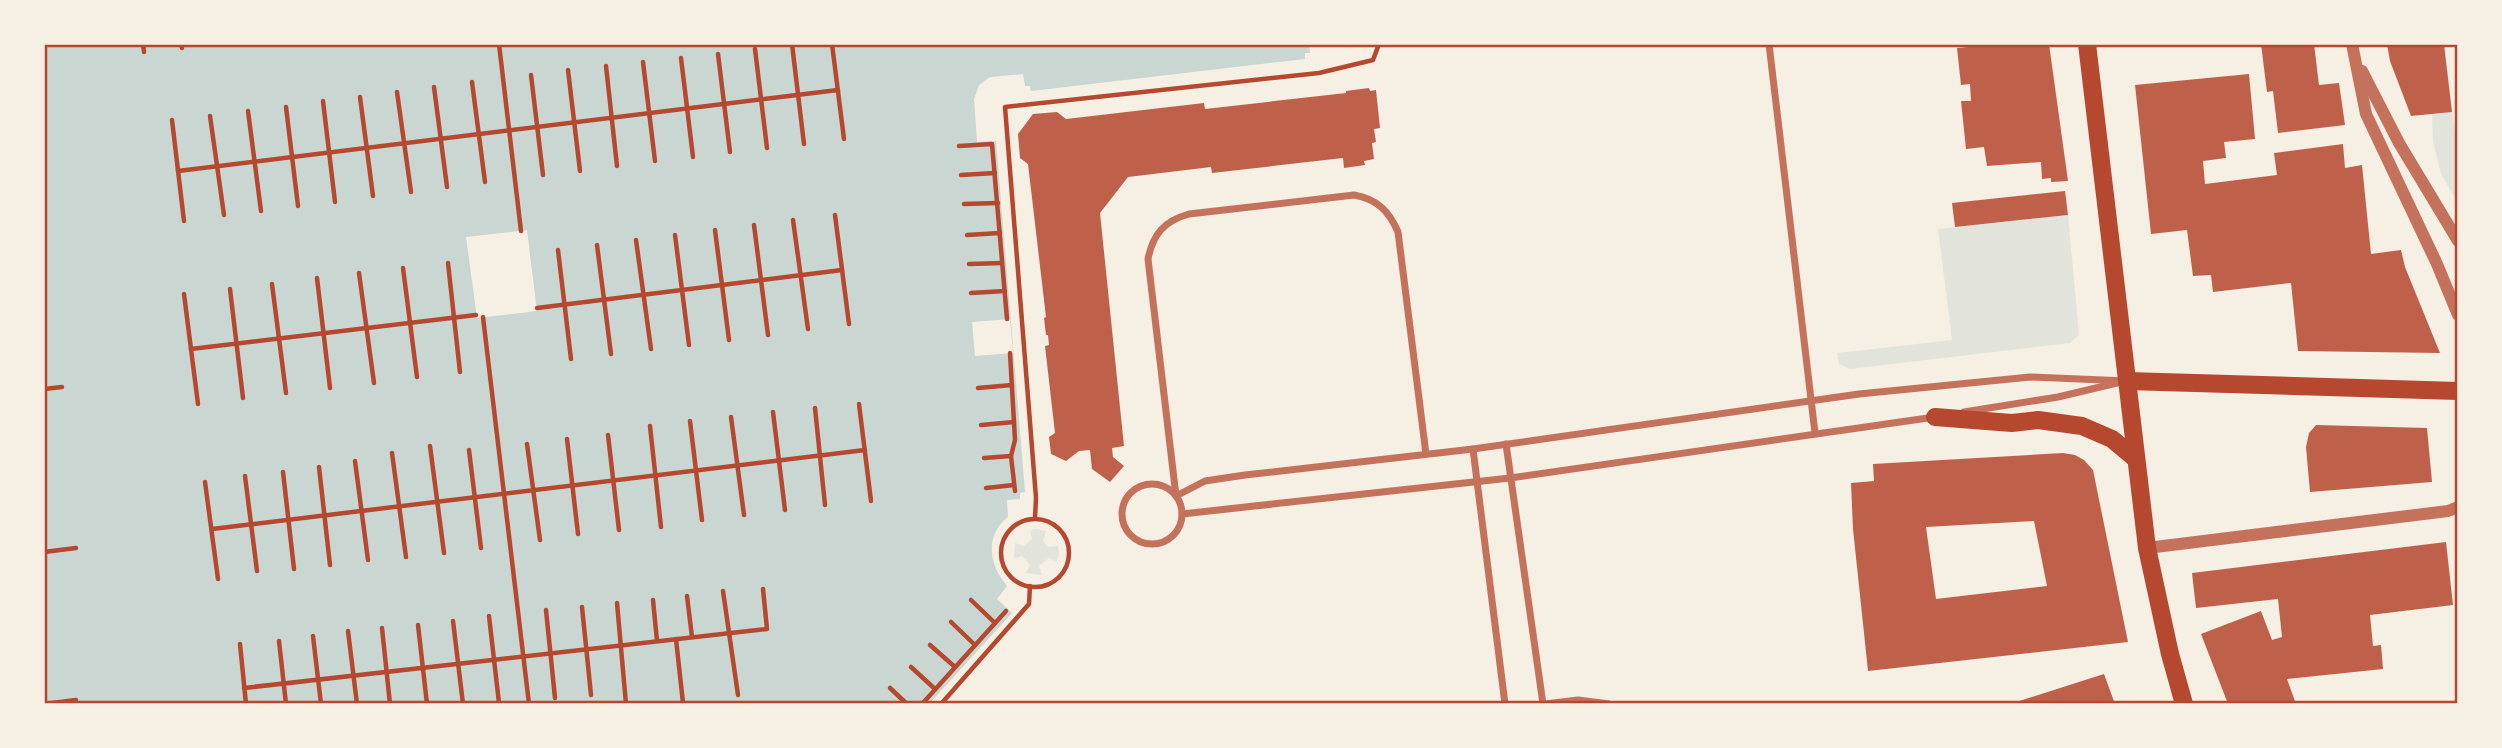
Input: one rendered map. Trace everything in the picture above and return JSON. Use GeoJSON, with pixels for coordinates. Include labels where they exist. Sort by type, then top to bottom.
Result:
{"type":"FeatureCollection","features":[{"type":"Feature","properties":{"kind":"main road"},"geometry":{"type":"LineString","coordinates":[[2087,44],[2147,548],[2170,654],[2185,704]]}},
{"type":"Feature","properties":{"kind":"main road"},"geometry":{"type":"LineString","coordinates":[[2127,381],[2458,391]]}},
{"type":"Feature","properties":{"kind":"main road"},"geometry":{"type":"LineString","coordinates":[[1936,417],[2012,423],[2038,420],[2082,426],[2112,439],[2136,459]]}},
{"type":"Feature","properties":{"kind":"street"},"geometry":{"type":"LineString","coordinates":[[1769,44],[1815,433]]}},
{"type":"Feature","properties":{"kind":"street"},"geometry":{"type":"LineString","coordinates":[[2352,44],[2366,114],[2437,264],[2458,315]]}},
{"type":"Feature","properties":{"kind":"street"},"geometry":{"type":"LineString","coordinates":[[2356,58],[2399,143],[2458,241]]}},
{"type":"Feature","properties":{"kind":"street"},"geometry":{"type":"LineString","coordinates":[[1176,496],[1148,259],[1151,243],[1160,229],[1173,219],[1189,214],[1354,195],[1366,197],[1380,205],[1391,217],[1398,232],[1426,454]]}},
{"type":"Feature","properties":{"kind":"street"},"geometry":{"type":"LineString","coordinates":[[1176,496],[1193,486],[1219,479],[1473,449],[1811,400],[2030,377],[2127,381]]}},
{"type":"Feature","properties":{"kind":"street"},"geometry":{"type":"LineString","coordinates":[[1182,514],[1510,478],[1936,417],[2058,397],[2127,381]]}},
{"type":"Feature","properties":{"kind":"street"},"geometry":{"type":"LineString","coordinates":[[1506,444],[1544,704],[1577,700],[1609,704]]}},
{"type":"Feature","properties":{"kind":"street"},"geometry":{"type":"LineString","coordinates":[[1473,449],[1505,704]]}},
{"type":"Feature","properties":{"kind":"street"},"geometry":{"type":"LineString","coordinates":[[1159,485],[1176,496],[1181,504],[1182,514],[1176,533],[1160,544],[1140,542],[1125,528],[1122,509],[1132,492],[1140,486],[1159,485]]}},
{"type":"Feature","properties":{"kind":"street"},"geometry":{"type":"LineString","coordinates":[[2147,548],[2448,511],[2458,507]]}},
{"type":"Feature","properties":{"kind":"path"},"geometry":{"type":"LineString","coordinates":[[143,44],[144,52]]}},
{"type":"Feature","properties":{"kind":"path"},"geometry":{"type":"LineString","coordinates":[[499,44],[521,231]]}},
{"type":"Feature","properties":{"kind":"path"},"geometry":{"type":"LineString","coordinates":[[792,44],[804,144]]}},
{"type":"Feature","properties":{"kind":"path"},"geometry":{"type":"LineString","coordinates":[[832,44],[844,139]]}},
{"type":"Feature","properties":{"kind":"path"},"geometry":{"type":"LineString","coordinates":[[1035,518],[1036,498],[1005,107],[1319,73],[1373,60],[1379,44]]}},
{"type":"Feature","properties":{"kind":"path"},"geometry":{"type":"LineString","coordinates":[[755,49],[767,148]]}},
{"type":"Feature","properties":{"kind":"path"},"geometry":{"type":"LineString","coordinates":[[718,54],[730,152]]}},
{"type":"Feature","properties":{"kind":"path"},"geometry":{"type":"LineString","coordinates":[[681,58],[693,157]]}},
{"type":"Feature","properties":{"kind":"path"},"geometry":{"type":"LineString","coordinates":[[643,62],[655,161]]}},
{"type":"Feature","properties":{"kind":"path"},"geometry":{"type":"LineString","coordinates":[[606,66],[617,166]]}},
{"type":"Feature","properties":{"kind":"path"},"geometry":{"type":"LineString","coordinates":[[568,70],[580,171]]}},
{"type":"Feature","properties":{"kind":"path"},"geometry":{"type":"LineString","coordinates":[[531,75],[543,175]]}},
{"type":"Feature","properties":{"kind":"path"},"geometry":{"type":"LineString","coordinates":[[472,82],[485,182]]}},
{"type":"Feature","properties":{"kind":"path"},"geometry":{"type":"LineString","coordinates":[[434,87],[447,187]]}},
{"type":"Feature","properties":{"kind":"path"},"geometry":{"type":"LineString","coordinates":[[178,172],[838,89]]}},
{"type":"Feature","properties":{"kind":"path"},"geometry":{"type":"LineString","coordinates":[[397,92],[411,192]]}},
{"type":"Feature","properties":{"kind":"path"},"geometry":{"type":"LineString","coordinates":[[360,97],[373,196]]}},
{"type":"Feature","properties":{"kind":"path"},"geometry":{"type":"LineString","coordinates":[[323,101],[335,202]]}},
{"type":"Feature","properties":{"kind":"path"},"geometry":{"type":"LineString","coordinates":[[286,107],[298,206]]}},
{"type":"Feature","properties":{"kind":"path"},"geometry":{"type":"LineString","coordinates":[[248,111],[261,211]]}},
{"type":"Feature","properties":{"kind":"path"},"geometry":{"type":"LineString","coordinates":[[210,116],[224,215]]}},
{"type":"Feature","properties":{"kind":"path"},"geometry":{"type":"LineString","coordinates":[[172,120],[184,220]]}},
{"type":"Feature","properties":{"kind":"path"},"geometry":{"type":"LineString","coordinates":[[959,146],[992,144],[1007,319]]}},
{"type":"Feature","properties":{"kind":"path"},"geometry":{"type":"LineString","coordinates":[[961,175],[995,173]]}},
{"type":"Feature","properties":{"kind":"path"},"geometry":{"type":"LineString","coordinates":[[964,204],[998,203]]}},
{"type":"Feature","properties":{"kind":"path"},"geometry":{"type":"LineString","coordinates":[[835,215],[849,324]]}},
{"type":"Feature","properties":{"kind":"path"},"geometry":{"type":"LineString","coordinates":[[793,220],[808,329]]}},
{"type":"Feature","properties":{"kind":"path"},"geometry":{"type":"LineString","coordinates":[[754,225],[768,335]]}},
{"type":"Feature","properties":{"kind":"path"},"geometry":{"type":"LineString","coordinates":[[715,230],[729,340]]}},
{"type":"Feature","properties":{"kind":"path"},"geometry":{"type":"LineString","coordinates":[[967,234],[1000,233]]}},
{"type":"Feature","properties":{"kind":"path"},"geometry":{"type":"LineString","coordinates":[[676,235],[689,345]]}},
{"type":"Feature","properties":{"kind":"path"},"geometry":{"type":"LineString","coordinates":[[636,240],[651,349]]}},
{"type":"Feature","properties":{"kind":"path"},"geometry":{"type":"LineString","coordinates":[[597,245],[611,354]]}},
{"type":"Feature","properties":{"kind":"path"},"geometry":{"type":"LineString","coordinates":[[558,250],[571,359]]}},
{"type":"Feature","properties":{"kind":"path"},"geometry":{"type":"LineString","coordinates":[[969,264],[1002,262]]}},
{"type":"Feature","properties":{"kind":"path"},"geometry":{"type":"LineString","coordinates":[[447,263],[460,372]]}},
{"type":"Feature","properties":{"kind":"path"},"geometry":{"type":"LineString","coordinates":[[403,268],[417,377]]}},
{"type":"Feature","properties":{"kind":"path"},"geometry":{"type":"LineString","coordinates":[[537,308],[842,270]]}},
{"type":"Feature","properties":{"kind":"path"},"geometry":{"type":"LineString","coordinates":[[359,273],[374,383]]}},
{"type":"Feature","properties":{"kind":"path"},"geometry":{"type":"LineString","coordinates":[[317,278],[330,388]]}},
{"type":"Feature","properties":{"kind":"path"},"geometry":{"type":"LineString","coordinates":[[272,284],[286,393]]}},
{"type":"Feature","properties":{"kind":"path"},"geometry":{"type":"LineString","coordinates":[[230,289],[243,398]]}},
{"type":"Feature","properties":{"kind":"path"},"geometry":{"type":"LineString","coordinates":[[971,293],[1005,291]]}},
{"type":"Feature","properties":{"kind":"path"},"geometry":{"type":"LineString","coordinates":[[184,294],[198,404]]}},
{"type":"Feature","properties":{"kind":"path"},"geometry":{"type":"LineString","coordinates":[[191,349],[476,315]]}},
{"type":"Feature","properties":{"kind":"path"},"geometry":{"type":"LineString","coordinates":[[483,317],[529,704]]}},
{"type":"Feature","properties":{"kind":"path"},"geometry":{"type":"LineString","coordinates":[[986,488],[1014,488],[1011,456],[1015,440],[1010,353]]}},
{"type":"Feature","properties":{"kind":"path"},"geometry":{"type":"LineString","coordinates":[[978,388],[1012,385]]}},
{"type":"Feature","properties":{"kind":"path"},"geometry":{"type":"LineString","coordinates":[[44,389],[62,387]]}},
{"type":"Feature","properties":{"kind":"path"},"geometry":{"type":"LineString","coordinates":[[859,404],[871,501]]}},
{"type":"Feature","properties":{"kind":"path"},"geometry":{"type":"LineString","coordinates":[[815,408],[825,505]]}},
{"type":"Feature","properties":{"kind":"path"},"geometry":{"type":"LineString","coordinates":[[774,412],[785,510]]}},
{"type":"Feature","properties":{"kind":"path"},"geometry":{"type":"LineString","coordinates":[[731,417],[744,515]]}},
{"type":"Feature","properties":{"kind":"path"},"geometry":{"type":"LineString","coordinates":[[690,421],[702,520]]}},
{"type":"Feature","properties":{"kind":"path"},"geometry":{"type":"LineString","coordinates":[[981,425],[1014,422]]}},
{"type":"Feature","properties":{"kind":"path"},"geometry":{"type":"LineString","coordinates":[[650,426],[661,527]]}},
{"type":"Feature","properties":{"kind":"path"},"geometry":{"type":"LineString","coordinates":[[608,435],[620,530]]}},
{"type":"Feature","properties":{"kind":"path"},"geometry":{"type":"LineString","coordinates":[[567,439],[578,534]]}},
{"type":"Feature","properties":{"kind":"path"},"geometry":{"type":"LineString","coordinates":[[527,444],[540,540]]}},
{"type":"Feature","properties":{"kind":"path"},"geometry":{"type":"LineString","coordinates":[[430,446],[444,553]]}},
{"type":"Feature","properties":{"kind":"path"},"geometry":{"type":"LineString","coordinates":[[469,450],[481,548]]}},
{"type":"Feature","properties":{"kind":"path"},"geometry":{"type":"LineString","coordinates":[[212,529],[865,450]]}},
{"type":"Feature","properties":{"kind":"path"},"geometry":{"type":"LineString","coordinates":[[392,453],[406,557]]}},
{"type":"Feature","properties":{"kind":"path"},"geometry":{"type":"LineString","coordinates":[[984,458],[1011,456]]}},
{"type":"Feature","properties":{"kind":"path"},"geometry":{"type":"LineString","coordinates":[[355,461],[368,560]]}},
{"type":"Feature","properties":{"kind":"path"},"geometry":{"type":"LineString","coordinates":[[319,467],[330,565]]}},
{"type":"Feature","properties":{"kind":"path"},"geometry":{"type":"LineString","coordinates":[[283,472],[294,569]]}},
{"type":"Feature","properties":{"kind":"path"},"geometry":{"type":"LineString","coordinates":[[245,476],[257,571]]}},
{"type":"Feature","properties":{"kind":"path"},"geometry":{"type":"LineString","coordinates":[[205,482],[218,579]]}},
{"type":"Feature","properties":{"kind":"path"},"geometry":{"type":"LineString","coordinates":[[1035,518],[1056,526],[1064,534],[1069,555],[1067,566],[1061,575],[1052,582],[1030,586],[1010,576],[1001,556],[1006,534],[1014,526],[1035,518]]}},
{"type":"Feature","properties":{"kind":"path"},"geometry":{"type":"LineString","coordinates":[[44,552],[76,548]]}},
{"type":"Feature","properties":{"kind":"path"},"geometry":{"type":"LineString","coordinates":[[940,704],[1030,604],[1030,586]]}},
{"type":"Feature","properties":{"kind":"path"},"geometry":{"type":"LineString","coordinates":[[244,688],[768,629],[763,589]]}},
{"type":"Feature","properties":{"kind":"path"},"geometry":{"type":"LineString","coordinates":[[723,591],[738,695]]}},
{"type":"Feature","properties":{"kind":"path"},"geometry":{"type":"LineString","coordinates":[[687,596],[692,637]]}},
{"type":"Feature","properties":{"kind":"path"},"geometry":{"type":"LineString","coordinates":[[653,600],[657,641]]}},
{"type":"Feature","properties":{"kind":"path"},"geometry":{"type":"LineString","coordinates":[[971,600],[995,623]]}},
{"type":"Feature","properties":{"kind":"path"},"geometry":{"type":"LineString","coordinates":[[617,603],[626,704]]}},
{"type":"Feature","properties":{"kind":"path"},"geometry":{"type":"LineString","coordinates":[[582,607],[591,695]]}},
{"type":"Feature","properties":{"kind":"path"},"geometry":{"type":"LineString","coordinates":[[546,610],[555,698]]}},
{"type":"Feature","properties":{"kind":"path"},"geometry":{"type":"LineString","coordinates":[[922,704],[1006,611]]}},
{"type":"Feature","properties":{"kind":"path"},"geometry":{"type":"LineString","coordinates":[[489,616],[499,703]]}},
{"type":"Feature","properties":{"kind":"path"},"geometry":{"type":"LineString","coordinates":[[453,621],[463,704]]}},
{"type":"Feature","properties":{"kind":"path"},"geometry":{"type":"LineString","coordinates":[[951,622],[975,645]]}},
{"type":"Feature","properties":{"kind":"path"},"geometry":{"type":"LineString","coordinates":[[418,625],[427,704]]}},
{"type":"Feature","properties":{"kind":"path"},"geometry":{"type":"LineString","coordinates":[[382,628],[390,704]]}},
{"type":"Feature","properties":{"kind":"path"},"geometry":{"type":"LineString","coordinates":[[348,631],[357,704]]}},
{"type":"Feature","properties":{"kind":"path"},"geometry":{"type":"LineString","coordinates":[[313,636],[321,704]]}},
{"type":"Feature","properties":{"kind":"path"},"geometry":{"type":"LineString","coordinates":[[676,639],[683,704]]}},
{"type":"Feature","properties":{"kind":"path"},"geometry":{"type":"LineString","coordinates":[[278,641],[286,704]]}},
{"type":"Feature","properties":{"kind":"path"},"geometry":{"type":"LineString","coordinates":[[240,644],[246,704]]}},
{"type":"Feature","properties":{"kind":"path"},"geometry":{"type":"LineString","coordinates":[[930,645],[955,667]]}},
{"type":"Feature","properties":{"kind":"path"},"geometry":{"type":"LineString","coordinates":[[911,667],[935,689]]}},
{"type":"Feature","properties":{"kind":"path"},"geometry":{"type":"LineString","coordinates":[[890,688],[907,704]]}},
{"type":"Feature","properties":{"kind":"path"},"geometry":{"type":"LineString","coordinates":[[44,704],[76,700]]}},
{"type":"Feature","properties":{"kind":"shaded area"},"geometry":{"type":"Polygon","coordinates":[[[44,44],[1309,44],[1310,53],[1305,53],[1305,59],[1031,91],[1030,86],[1025,86],[1023,74],[990,77],[979,85],[974,99],[977,142],[996,141],[1025,492],[1020,493],[1020,499],[1007,500],[1008,517],[1000,525],[992,542],[996,569],[1007,586],[997,599],[1012,613],[929,704],[44,704],[44,44]]]}},
{"type":"Feature","properties":{"kind":"shaded area"},"geometry":{"type":"Polygon","coordinates":[[[2452,112],[2458,152],[2458,203],[2441,174],[2433,142],[2432,114],[2452,112]]]}},
{"type":"Feature","properties":{"kind":"shaded area"},"geometry":{"type":"Polygon","coordinates":[[[2068,215],[2079,335],[2070,343],[1850,369],[1839,364],[1837,353],[1952,340],[1938,229],[2068,215]]]}},
{"type":"Feature","properties":{"kind":"shaded area"},"geometry":{"type":"Polygon","coordinates":[[[1030,530],[1046,531],[1043,541],[1048,547],[1058,546],[1059,554],[1056,562],[1049,558],[1039,566],[1042,575],[1026,573],[1030,565],[1022,556],[1014,559],[1015,543],[1024,546],[1032,539],[1030,530]]]}},
{"type":"Feature","properties":{"kind":"pier"},"geometry":{"type":"Polygon","coordinates":[[[527,230],[537,311],[477,318],[466,237],[527,230]]]}},
{"type":"Feature","properties":{"kind":"pier"},"geometry":{"type":"Polygon","coordinates":[[[1010,319],[1013,353],[975,356],[972,322],[1010,319]]]}},
{"type":"Feature","properties":{"kind":"building"},"geometry":{"type":"Polygon","coordinates":[[[2049,44],[2068,181],[2051,182],[2051,178],[2042,179],[2041,162],[1987,166],[1984,147],[1966,149],[1961,101],[1971,101],[1970,84],[1961,85],[1957,48],[2049,44]]]}},
{"type":"Feature","properties":{"kind":"building"},"geometry":{"type":"Polygon","coordinates":[[[2261,44],[2314,44],[2319,85],[2339,83],[2345,125],[2278,133],[2273,91],[2267,92],[2261,44]]]}},
{"type":"Feature","properties":{"kind":"building"},"geometry":{"type":"Polygon","coordinates":[[[2387,44],[2444,44],[2452,112],[2411,116],[2390,61],[2387,44]]]}},
{"type":"Feature","properties":{"kind":"building"},"geometry":{"type":"Polygon","coordinates":[[[2249,74],[2255,139],[2224,142],[2226,158],[2203,161],[2205,184],[2277,175],[2274,153],[2343,144],[2345,168],[2362,165],[2371,254],[2401,250],[2405,267],[2440,353],[2298,351],[2291,283],[2213,292],[2211,275],[2193,276],[2187,230],[2151,234],[2135,85],[2249,74]]]}},
{"type":"Feature","properties":{"kind":"building"},"geometry":{"type":"Polygon","coordinates":[[[1369,88],[1370,91],[1376,90],[1380,128],[1374,129],[1374,159],[1364,161],[1365,165],[1344,168],[1343,158],[1212,173],[1211,167],[1128,177],[1100,213],[1124,446],[1112,448],[1113,457],[1124,466],[1110,482],[1092,469],[1090,450],[1079,451],[1066,461],[1051,454],[1049,437],[1055,433],[1045,346],[1049,345],[1048,335],[1028,164],[1020,158],[1018,134],[1033,114],[1057,112],[1066,119],[1204,103],[1205,109],[1369,88]]]}},
{"type":"Feature","properties":{"kind":"building"},"geometry":{"type":"Polygon","coordinates":[[[2065,191],[2068,215],[1955,227],[1952,203],[2065,191]]]}},
{"type":"Feature","properties":{"kind":"building"},"geometry":{"type":"Polygon","coordinates":[[[2316,425],[2427,428],[2432,482],[2310,492],[2306,447],[2309,433],[2316,425]]]}},
{"type":"Feature","properties":{"kind":"building"},"geometry":{"type":"Polygon","coordinates":[[[2063,453],[2084,460],[2093,470],[2128,642],[1868,671],[1853,529],[1851,483],[1874,481],[1873,464],[2063,453]],[[2034,521],[1926,527],[1936,599],[2047,586],[2034,521]]]}},
{"type":"Feature","properties":{"kind":"building"},"geometry":{"type":"Polygon","coordinates":[[[2446,542],[2453,605],[2370,615],[2373,646],[2381,645],[2383,669],[2287,679],[2296,704],[2228,704],[2201,634],[2261,611],[2272,640],[2282,637],[2278,599],[2196,608],[2192,573],[2446,542]]]}},
{"type":"Feature","properties":{"kind":"building"},"geometry":{"type":"Polygon","coordinates":[[[2104,674],[2115,704],[2010,704],[2104,674]]]}}]}
